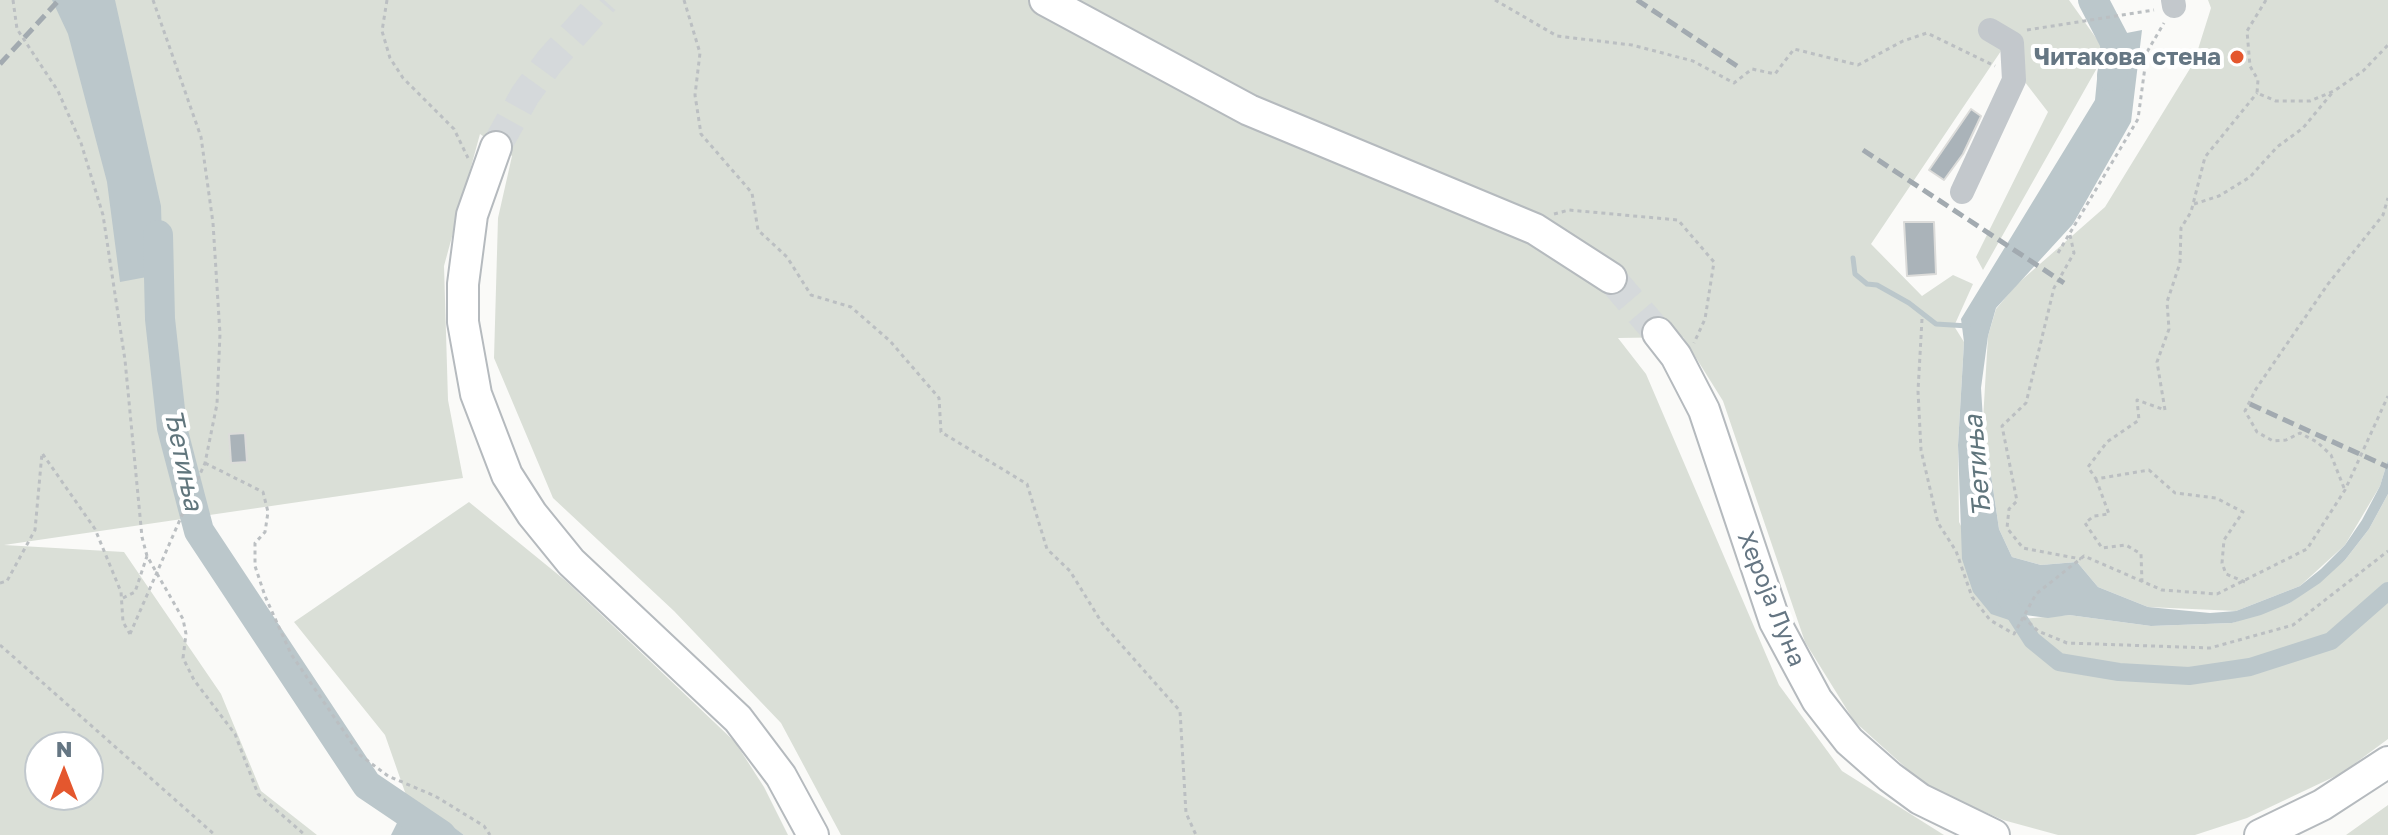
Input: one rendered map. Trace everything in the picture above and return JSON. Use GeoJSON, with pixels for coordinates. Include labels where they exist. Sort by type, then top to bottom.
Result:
{"type":"FeatureCollection","features":[{"type":"Feature","properties":{"kind":"main road"},"geometry":{"type":"LineString","coordinates":[[1045,0],[1249,110],[1521,223],[1611,278]]}},
{"type":"Feature","properties":{"kind":"main road"},"geometry":{"type":"LineString","coordinates":[[491,161],[467,243],[463,322],[476,394],[507,475],[532,514],[571,562],[738,719],[781,776],[813,835]]}},
{"type":"Feature","properties":{"kind":"main road","name":"Хероја Луна"},"geometry":{"type":"LineString","coordinates":[[1658,333],[1683,368],[1714,435],[1775,622],[1817,700],[1849,741],[1890,777],[1920,799],[1994,835]]}},
{"type":"Feature","properties":{"kind":"main road"},"geometry":{"type":"LineString","coordinates":[[2260,835],[2322,805],[2388,762]]}},
{"type":"Feature","properties":{"kind":"lane"},"geometry":{"type":"LineString","coordinates":[[1962,192],[2014,74],[2012,43],[1990,30]]}},
{"type":"Feature","properties":{"kind":"path"},"geometry":{"type":"LineString","coordinates":[[13,0],[17,29],[58,91],[81,143],[103,215],[122,335],[147,556],[183,619],[186,634],[183,658],[194,680],[235,734],[258,794],[305,835]]}},
{"type":"Feature","properties":{"kind":"path"},"geometry":{"type":"LineString","coordinates":[[0,583],[7,581],[35,530],[42,453],[95,529],[122,598],[123,622],[130,634],[205,463],[217,404],[220,348],[213,223],[201,137],[153,0]]}},
{"type":"Feature","properties":{"kind":"path"},"geometry":{"type":"LineString","coordinates":[[387,0],[382,21],[383,41],[396,68],[447,119],[461,139],[471,164],[491,161]]}},
{"type":"Feature","properties":{"kind":"path"},"geometry":{"type":"LineString","coordinates":[[684,0],[700,53],[695,95],[701,134],[752,193],[758,230],[787,257],[811,295],[851,307],[890,341],[939,398],[941,432],[1027,484],[1047,549],[1070,571],[1102,623],[1180,711],[1186,813],[1196,835]]}},
{"type":"Feature","properties":{"kind":"path"},"geometry":{"type":"LineString","coordinates":[[1495,0],[1557,36],[1632,45],[1693,61],[1734,83],[1752,69],[1775,74],[1794,49],[1858,65],[1903,41],[1927,33],[2014,74]]}},
{"type":"Feature","properties":{"kind":"path"},"geometry":{"type":"LineString","coordinates":[[2142,582],[2141,554],[2126,545],[2102,548],[2085,523],[2094,516],[2109,514],[2096,479],[2088,467],[2107,442],[2139,420],[2137,400],[2165,410],[2157,362],[2169,329],[2167,302],[2180,263],[2181,228],[2193,205],[2205,157],[2257,93],[2258,80],[2250,66],[2247,31],[2266,0]]}},
{"type":"Feature","properties":{"kind":"path"},"geometry":{"type":"LineString","coordinates":[[2065,25],[2172,5]]}},
{"type":"Feature","properties":{"kind":"path"},"geometry":{"type":"LineString","coordinates":[[2058,253],[2138,119],[2147,52],[2172,5]]}},
{"type":"Feature","properties":{"kind":"path"},"geometry":{"type":"LineString","coordinates":[[2257,93],[2276,101],[2310,101],[2334,91],[2363,71],[2388,45]]}},
{"type":"Feature","properties":{"kind":"path"},"geometry":{"type":"LineString","coordinates":[[2193,205],[2219,196],[2250,177],[2277,147],[2303,128],[2334,91]]}},
{"type":"Feature","properties":{"kind":"path"},"geometry":{"type":"LineString","coordinates":[[2345,490],[2331,455],[2317,442],[2300,433],[2286,440],[2273,441],[2257,432],[2245,411],[2256,389],[2328,284],[2383,215],[2388,198]]}},
{"type":"Feature","properties":{"kind":"path"},"geometry":{"type":"LineString","coordinates":[[1521,223],[1569,210],[1678,220],[1714,262],[1705,319],[1683,368]]}},
{"type":"Feature","properties":{"kind":"path"},"geometry":{"type":"LineString","coordinates":[[2070,235],[2074,253],[2054,288],[2026,403],[2002,426],[2017,501],[2009,509],[2007,528],[2023,548],[2081,559]]}},
{"type":"Feature","properties":{"kind":"path"},"geometry":{"type":"LineString","coordinates":[[1922,319],[1918,391],[1921,450],[1938,523],[1956,551],[1972,597],[1990,620],[2014,634],[2045,585],[2084,556],[2162,590],[2217,594],[2307,549],[2345,490],[2388,396]]}},
{"type":"Feature","properties":{"kind":"path"},"geometry":{"type":"LineString","coordinates":[[205,463],[263,492],[268,512],[265,532],[255,543],[255,566],[265,596],[291,654],[360,755],[388,776],[435,796],[484,826],[490,835]]}},
{"type":"Feature","properties":{"kind":"path"},"geometry":{"type":"LineString","coordinates":[[2096,479],[2149,470],[2175,493],[2216,498],[2243,512],[2224,540],[2222,563],[2226,574],[2245,582]]}},
{"type":"Feature","properties":{"kind":"path"},"geometry":{"type":"LineString","coordinates":[[2023,618],[2038,631],[2067,643],[2210,648],[2293,625],[2388,551]]}},
{"type":"Feature","properties":{"kind":"path"},"geometry":{"type":"LineString","coordinates":[[122,598],[135,592],[147,556]]}},
{"type":"Feature","properties":{"kind":"path"},"geometry":{"type":"LineString","coordinates":[[0,645],[215,835]]}},
{"type":"Feature","properties":{"kind":"shaded area"},"geometry":{"type":"Polygon","coordinates":[[[0,0],[2069,0],[2106,52],[1983,270],[1976,257],[2048,112],[2001,51],[1871,244],[1922,296],[1953,275],[1973,284],[1955,324],[1944,324],[1954,326],[1964,342],[1958,445],[1959,522],[2009,620],[2069,615],[2151,626],[2232,623],[2290,603],[2345,560],[2369,529],[2388,494],[2388,739],[2342,773],[2247,818],[2195,835],[2058,835],[2003,820],[1926,786],[1854,721],[1805,642],[1723,401],[1683,337],[1618,338],[1646,374],[1779,685],[1842,771],[1944,835],[841,835],[781,723],[674,611],[553,498],[494,358],[498,218],[512,156],[480,134],[444,266],[448,400],[463,478],[4,545],[124,552],[221,694],[261,791],[317,835],[0,835],[0,0]]]}},
{"type":"Feature","properties":{"kind":"shaded area"},"geometry":{"type":"Polygon","coordinates":[[[2208,0],[2388,0],[2388,460],[2380,486],[2345,545],[2300,586],[2236,611],[2148,607],[2098,587],[2077,562],[2041,565],[2012,557],[1999,529],[1983,420],[1988,336],[1996,309],[2016,285],[2105,207],[2194,62],[2211,8],[2208,0]]]}},
{"type":"Feature","properties":{"kind":"shaded area"},"geometry":{"type":"Polygon","coordinates":[[[469,502],[566,581],[735,742],[764,787],[788,835],[464,835],[406,795],[385,735],[294,622],[469,502]]]}},
{"type":"Feature","properties":{"kind":"shaded area"},"geometry":{"type":"Polygon","coordinates":[[[2388,805],[2388,835],[2346,835],[2388,805]]]}},
{"type":"Feature","properties":{"kind":"water"},"geometry":{"type":"Polygon","coordinates":[[[52,0],[115,0],[161,206],[163,274],[120,282],[107,182],[68,34],[52,0]]]}},
{"type":"Feature","properties":{"kind":"water"},"geometry":{"type":"Polygon","coordinates":[[[2142,30],[2131,122],[2073,224],[1996,308],[1988,336],[1981,388],[1983,420],[1999,529],[2012,557],[2041,565],[2077,562],[2098,587],[2148,607],[2210,613],[2236,611],[2300,586],[2321,569],[2345,545],[2362,520],[2380,486],[2388,460],[2388,494],[2369,529],[2345,560],[2320,583],[2290,603],[2261,615],[2232,623],[2151,626],[2069,615],[2048,618],[2025,615],[2009,620],[1991,614],[1973,592],[1962,559],[1958,445],[1964,342],[1961,319],[2095,100],[2101,38],[2142,30]]]}},
{"type":"Feature","properties":{"kind":"water"},"geometry":{"type":"Polygon","coordinates":[[[406,795],[464,835],[391,835],[405,807],[406,795]]]}},
{"type":"Feature","properties":{"kind":"building"},"geometry":{"type":"Polygon","coordinates":[[[1971,109],[1981,116],[1963,154],[1944,180],[1929,170],[1971,109]]]}},
{"type":"Feature","properties":{"kind":"building"},"geometry":{"type":"Polygon","coordinates":[[[1904,222],[1934,222],[1936,274],[1907,276],[1904,222]]]}},
{"type":"Feature","properties":{"kind":"building"},"geometry":{"type":"Polygon","coordinates":[[[245,433],[247,462],[231,463],[229,434],[245,433]]]}},
{"type":"Feature","properties":{"kind":"waterway","name":"Ђетиња"},"geometry":{"type":"LineString","coordinates":[[2093,0],[2117,46],[2112,76]]}},
{"type":"Feature","properties":{"kind":"waterway","name":"Ђетиња"},"geometry":{"type":"LineString","coordinates":[[158,235],[160,319],[172,428],[199,531],[367,785],[441,835]]}},
{"type":"Feature","properties":{"kind":"waterway"},"geometry":{"type":"LineString","coordinates":[[1853,258],[1855,274],[1867,284],[1877,285],[1909,303],[1936,324],[1968,326]]}},
{"type":"Feature","properties":{"kind":"waterway"},"geometry":{"type":"LineString","coordinates":[[2005,598],[2032,640],[2059,662],[2119,672],[2189,676],[2250,667],[2331,641],[2388,591]]}},
{"type":"Feature","properties":{"kind":"tunnel"},"geometry":{"type":"LineString","coordinates":[[496,147],[525,95],[549,62],[604,0]]}},
{"type":"Feature","properties":{"kind":"tunnel"},"geometry":{"type":"LineString","coordinates":[[1611,278],[1658,333]]}},
{"type":"Feature","properties":{"kind":"railway"},"geometry":{"type":"LineString","coordinates":[[0,64],[59,0]]}},
{"type":"Feature","properties":{"kind":"railway"},"geometry":{"type":"LineString","coordinates":[[1637,0],[1737,66]]}},
{"type":"Feature","properties":{"kind":"railway"},"geometry":{"type":"LineString","coordinates":[[1863,150],[2064,283]]}},
{"type":"Feature","properties":{"kind":"railway"},"geometry":{"type":"LineString","coordinates":[[2250,404],[2388,467]]}},
{"type":"Feature","properties":{"kind":"place","name":"Читакова стена"},"geometry":{"type":"Point","coordinates":[2237,57]}}]}
